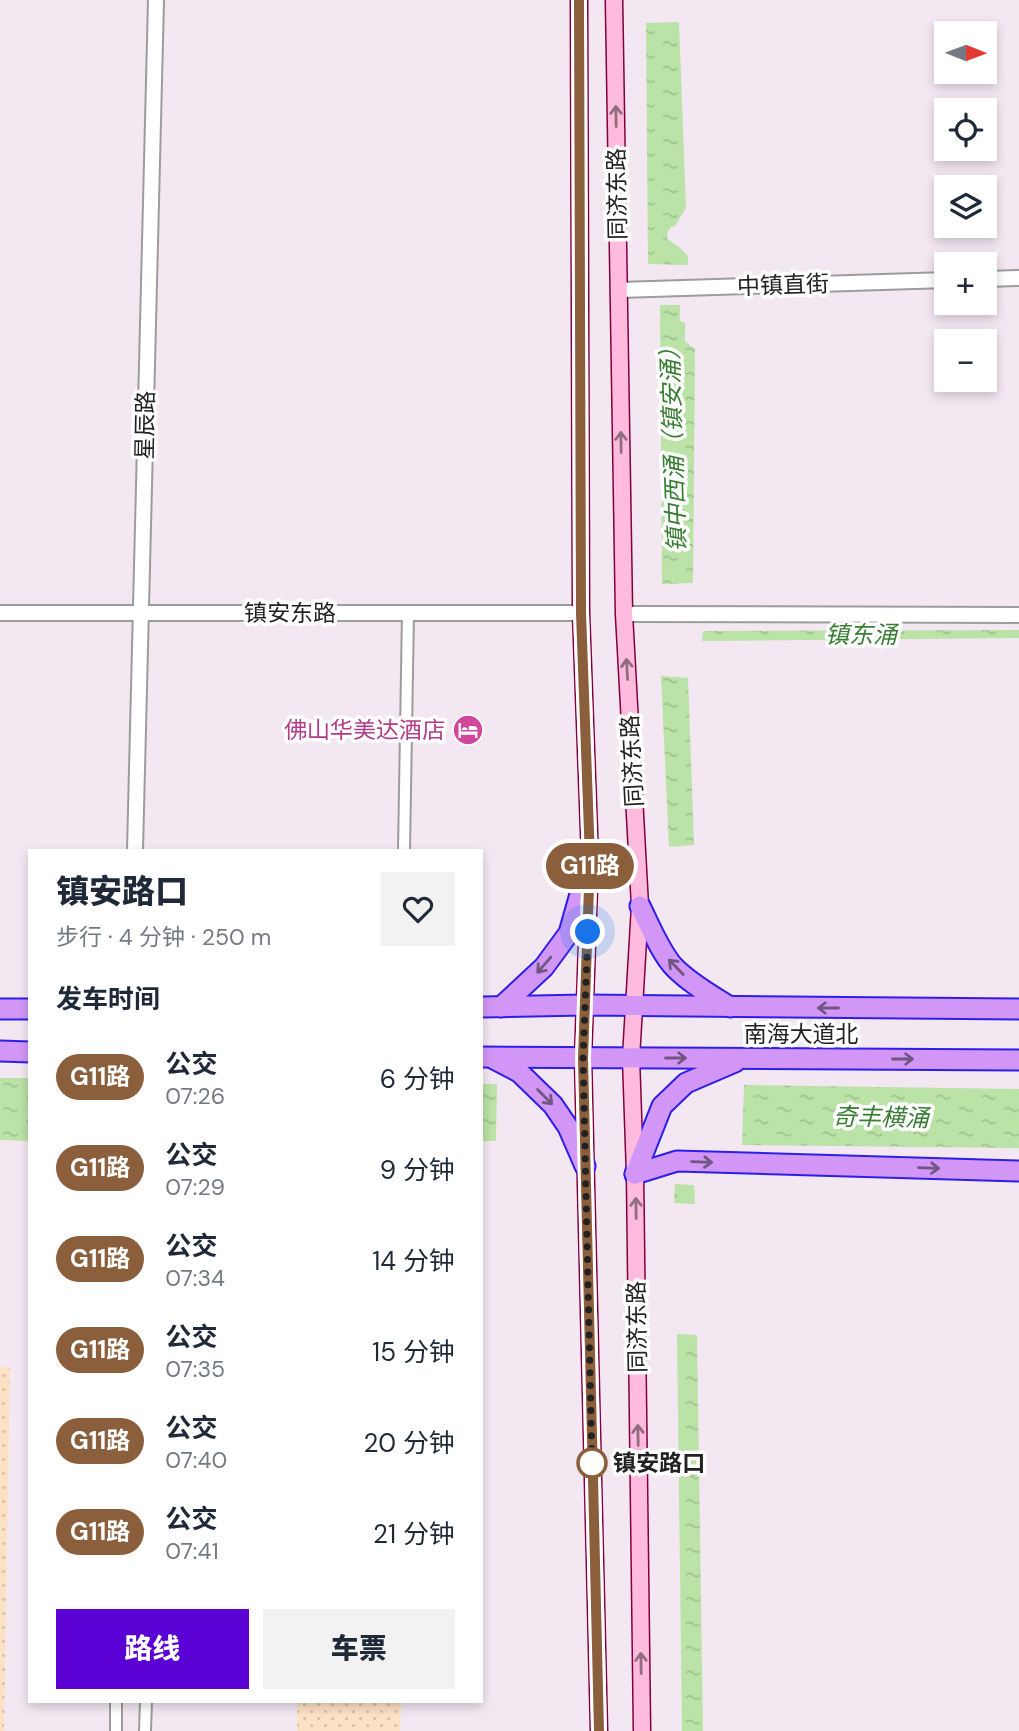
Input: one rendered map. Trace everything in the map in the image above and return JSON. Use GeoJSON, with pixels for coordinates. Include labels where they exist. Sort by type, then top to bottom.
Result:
{"type":"FeatureCollection","features":[{"type":"Feature","properties":{"kind":"highway"},"geometry":{"type":"LineString","coordinates":[[491,1007],[544,967],[569,933],[590,859]]}},
{"type":"Feature","properties":{"kind":"highway"},"geometry":{"type":"LineString","coordinates":[[640,906],[673,967],[731,1008]]}},
{"type":"Feature","properties":{"kind":"highway","name":"南海大道北"},"geometry":{"type":"LineString","coordinates":[[491,1007],[1019,1009]]}},
{"type":"Feature","properties":{"kind":"highway"},"geometry":{"type":"LineString","coordinates":[[0,1009],[28,1009]]}},
{"type":"Feature","properties":{"kind":"highway"},"geometry":{"type":"LineString","coordinates":[[0,1051],[28,1052]]}},
{"type":"Feature","properties":{"kind":"highway"},"geometry":{"type":"LineString","coordinates":[[486,1057],[519,1072],[552,1104],[568,1127],[585,1166]]}},
{"type":"Feature","properties":{"kind":"highway","name":"南海大道北"},"geometry":{"type":"LineString","coordinates":[[486,1057],[1019,1060]]}},
{"type":"Feature","properties":{"kind":"highway"},"geometry":{"type":"LineString","coordinates":[[635,1174],[662,1106],[686,1083],[743,1058]]}},
{"type":"Feature","properties":{"kind":"highway"},"geometry":{"type":"LineString","coordinates":[[635,1174],[677,1161],[1019,1171]]}},
{"type":"Feature","properties":{"kind":"main road","name":"同济东路"},"geometry":{"type":"LineString","coordinates":[[579,0],[581,613],[590,859],[583,1058],[599,1731]]}},
{"type":"Feature","properties":{"kind":"main road","name":"同济东路"},"geometry":{"type":"LineString","coordinates":[[614,0],[624,614],[640,906],[631,1058],[635,1174],[642,1731]]}},
{"type":"Feature","properties":{"kind":"street","name":"星辰路"},"geometry":{"type":"LineString","coordinates":[[135,849],[156,0]]}},
{"type":"Feature","properties":{"kind":"street"},"geometry":{"type":"LineString","coordinates":[[997,279],[1019,278]]}},
{"type":"Feature","properties":{"kind":"street","name":"中镇直街"},"geometry":{"type":"LineString","coordinates":[[619,290],[934,280]]}},
{"type":"Feature","properties":{"kind":"street","name":"镇安东路"},"geometry":{"type":"LineString","coordinates":[[0,613],[581,613]]}},
{"type":"Feature","properties":{"kind":"street"},"geometry":{"type":"LineString","coordinates":[[404,849],[408,613]]}},
{"type":"Feature","properties":{"kind":"street"},"geometry":{"type":"LineString","coordinates":[[624,614],[1019,615]]}},
{"type":"Feature","properties":{"kind":"street"},"geometry":{"type":"LineString","coordinates":[[116,1703],[116,1731]]}},
{"type":"Feature","properties":{"kind":"street"},"geometry":{"type":"LineString","coordinates":[[145,1731],[146,1703]]}},
{"type":"Feature","properties":{"kind":"shaded area"},"geometry":{"type":"Polygon","coordinates":[[[0,1367],[10,1367],[4,1731],[0,1731],[0,1367]]]}},
{"type":"Feature","properties":{"kind":"shaded area"},"geometry":{"type":"Polygon","coordinates":[[[297,1703],[401,1703],[400,1731],[297,1731],[297,1703]]]}},
{"type":"Feature","properties":{"kind":"water"},"geometry":{"type":"Polygon","coordinates":[[[679,22],[686,208],[675,226],[668,231],[667,238],[688,256],[688,265],[648,264],[646,23],[679,22]]]}},
{"type":"Feature","properties":{"kind":"water","name":"镇中西涌（镇安涌）"},"geometry":{"type":"Polygon","coordinates":[[[660,305],[680,305],[680,321],[685,323],[685,341],[695,349],[693,583],[662,584],[660,305]]]}},
{"type":"Feature","properties":{"kind":"water","name":"镇东涌"},"geometry":{"type":"Polygon","coordinates":[[[1019,630],[1019,638],[702,641],[703,631],[1019,630]]]}},
{"type":"Feature","properties":{"kind":"water"},"geometry":{"type":"Polygon","coordinates":[[[661,676],[688,678],[694,845],[669,847],[661,676]]]}},
{"type":"Feature","properties":{"kind":"water"},"geometry":{"type":"Polygon","coordinates":[[[0,1078],[28,1078],[28,1141],[0,1140],[0,1078]]]}},
{"type":"Feature","properties":{"kind":"water"},"geometry":{"type":"Polygon","coordinates":[[[483,1084],[497,1084],[496,1141],[483,1141],[483,1084]]]}},
{"type":"Feature","properties":{"kind":"water","name":"奇丰横涌"},"geometry":{"type":"Polygon","coordinates":[[[744,1085],[1019,1089],[1019,1148],[742,1145],[744,1085]]]}},
{"type":"Feature","properties":{"kind":"water"},"geometry":{"type":"Polygon","coordinates":[[[675,1184],[694,1185],[695,1204],[674,1203],[675,1184]]]}},
{"type":"Feature","properties":{"kind":"water"},"geometry":{"type":"Polygon","coordinates":[[[677,1334],[697,1335],[703,1731],[682,1731],[677,1334]]]}},
{"type":"Feature","properties":{"kind":"bus line","name":"G11路"},"geometry":{"type":"LineString","coordinates":[[579,0],[581,613],[590,859],[583,1058],[599,1731]]}},
{"type":"Feature","properties":{"kind":"place","name":"佛山华美达酒店"},"geometry":{"type":"Point","coordinates":[468,730]}},
{"type":"Feature","properties":{"kind":"place","name":"镇安路口"},"geometry":{"type":"Point","coordinates":[592,1463]}},
{"type":"Feature","properties":{"kind":"route"},"geometry":{"type":"LineString","coordinates":[[588,932],[583,1058],[592,1463]]}}]}
